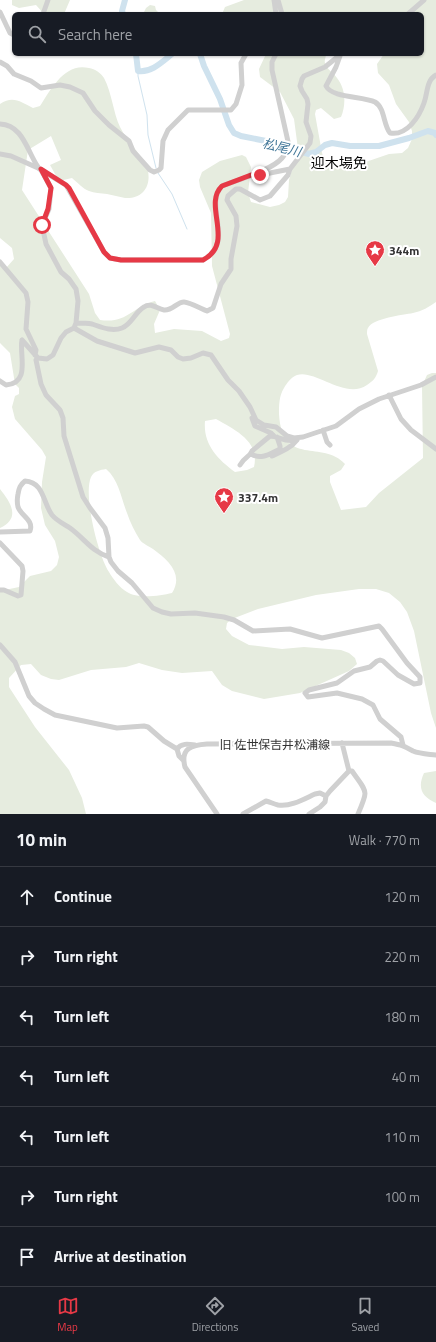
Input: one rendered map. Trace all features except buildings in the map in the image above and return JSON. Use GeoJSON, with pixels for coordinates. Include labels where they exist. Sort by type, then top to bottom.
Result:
{"type":"FeatureCollection","features":[{"type":"Feature","properties":{"kind":"street"},"geometry":{"type":"LineString","coordinates":[[44,12],[48,0]]}},
{"type":"Feature","properties":{"kind":"street"},"geometry":{"type":"LineString","coordinates":[[274,0],[276,12]]}},
{"type":"Feature","properties":{"kind":"street"},"geometry":{"type":"LineString","coordinates":[[278,0],[281,12]]}},
{"type":"Feature","properties":{"kind":"street"},"geometry":{"type":"LineString","coordinates":[[410,12],[424,0]]}},
{"type":"Feature","properties":{"kind":"street"},"geometry":{"type":"LineString","coordinates":[[0,12],[10,33],[12,34]]}},
{"type":"Feature","properties":{"kind":"street"},"geometry":{"type":"LineString","coordinates":[[0,62],[7,66],[14,74],[31,81],[41,88],[60,85],[70,87],[83,93],[95,111],[109,125],[129,141],[133,151],[150,170],[154,172],[161,168],[163,141],[168,130],[188,110],[231,110],[236,104],[242,85],[241,70],[245,56]]}},
{"type":"Feature","properties":{"kind":"street"},"geometry":{"type":"LineString","coordinates":[[0,154],[11,156],[40,168],[66,185],[104,252],[110,258],[121,260],[203,260],[210,256],[218,246],[218,226],[215,197],[218,190],[222,186],[273,166],[281,160],[289,146],[272,70],[272,62],[275,56]]}},
{"type":"Feature","properties":{"kind":"street"},"geometry":{"type":"LineString","coordinates":[[0,381],[6,386],[18,381],[22,369],[22,340],[36,356],[47,359],[53,355],[66,332],[75,325],[90,324],[103,328],[122,328],[132,321],[141,309],[150,305],[165,310],[171,309],[178,304],[185,302],[207,311],[213,308],[221,284],[231,269],[231,259],[237,226],[236,216],[227,200],[228,196],[236,189],[240,189],[260,200],[264,199],[270,196],[288,175],[290,168],[310,143],[311,136],[306,122],[308,104],[300,86],[302,79],[304,76],[325,67],[339,56]]}},
{"type":"Feature","properties":{"kind":"street"},"geometry":{"type":"LineString","coordinates":[[340,56],[336,67],[327,82],[327,89],[345,95],[367,99],[376,103],[380,106],[390,133],[394,134],[401,132],[410,126],[424,103],[428,83],[436,75]]}},
{"type":"Feature","properties":{"kind":"street"},"geometry":{"type":"LineString","coordinates":[[0,124],[12,126],[16,130],[27,144],[31,155],[51,188],[48,209],[43,221],[42,230],[46,244],[61,272],[69,279],[76,289],[78,301],[75,325]]}},
{"type":"Feature","properties":{"kind":"street"},"geometry":{"type":"LineString","coordinates":[[259,172],[260,175],[290,168]]}},
{"type":"Feature","properties":{"kind":"street"},"geometry":{"type":"LineString","coordinates":[[0,262],[26,293],[28,302],[26,329],[36,350],[36,368],[41,384],[46,395],[60,410],[63,418],[64,436],[83,497],[105,528],[108,538],[109,557],[118,572],[132,583],[153,608],[162,612],[213,615],[234,620],[252,631],[290,629],[322,638],[379,626],[420,677],[420,683],[414,684],[398,675],[380,660],[370,667],[354,671],[337,684],[309,690],[305,693],[308,697],[337,693],[362,699],[373,705],[380,719],[401,737],[403,745]]}},
{"type":"Feature","properties":{"kind":"street"},"geometry":{"type":"LineString","coordinates":[[75,325],[97,341],[135,352],[159,347],[171,350],[178,357],[183,359],[191,358],[203,353],[211,355],[228,380],[239,390],[256,420],[264,425],[276,427],[287,436],[303,437],[336,426],[359,408],[389,395],[416,387],[436,377]]}},
{"type":"Feature","properties":{"kind":"street"},"geometry":{"type":"LineString","coordinates":[[389,395],[402,419],[411,430],[436,449]]}},
{"type":"Feature","properties":{"kind":"street"},"geometry":{"type":"LineString","coordinates":[[251,454],[256,457],[263,457],[280,449],[275,437],[271,433],[255,426],[252,420],[252,411]]}},
{"type":"Feature","properties":{"kind":"street"},"geometry":{"type":"LineString","coordinates":[[323,430],[327,442],[330,445]]}},
{"type":"Feature","properties":{"kind":"street"},"geometry":{"type":"LineString","coordinates":[[240,465],[243,459],[251,454],[252,451],[270,436],[287,442],[295,440],[297,437]]}},
{"type":"Feature","properties":{"kind":"street"},"geometry":{"type":"LineString","coordinates":[[265,460],[294,444],[298,440],[297,437]]}},
{"type":"Feature","properties":{"kind":"street"},"geometry":{"type":"LineString","coordinates":[[0,532],[30,531],[32,527],[30,521],[20,510],[17,501],[19,488],[25,481],[30,481],[34,483],[42,492],[48,509],[53,516],[70,528],[96,552],[109,557]]}},
{"type":"Feature","properties":{"kind":"street"},"geometry":{"type":"LineString","coordinates":[[0,543],[22,566],[23,570],[21,595],[18,596],[4,590],[0,590]]}},
{"type":"Feature","properties":{"kind":"street"},"geometry":{"type":"LineString","coordinates":[[0,644],[16,662],[29,696],[35,703],[44,709],[55,715],[117,728],[148,727],[164,741],[177,749],[185,767],[217,814]]}},
{"type":"Feature","properties":{"kind":"street"},"geometry":{"type":"LineString","coordinates":[[342,743],[349,772]]}},
{"type":"Feature","properties":{"kind":"street","name":"旧 佐世保吉井松浦線"},"geometry":{"type":"LineString","coordinates":[[177,749],[184,744],[391,743],[403,745],[423,754],[436,755]]}},
{"type":"Feature","properties":{"kind":"street"},"geometry":{"type":"LineString","coordinates":[[183,760],[187,750],[196,745]]}},
{"type":"Feature","properties":{"kind":"street"},"geometry":{"type":"LineString","coordinates":[[349,772],[352,771],[365,790],[365,797],[358,814]]}},
{"type":"Feature","properties":{"kind":"street"},"geometry":{"type":"LineString","coordinates":[[309,814],[325,802],[326,796],[349,772]]}},
{"type":"Feature","properties":{"kind":"street"},"geometry":{"type":"LineString","coordinates":[[243,814],[266,801],[276,805],[282,805],[289,804],[315,794],[320,793],[326,796]]}},
{"type":"Feature","properties":{"kind":"shaded area"},"geometry":{"type":"Polygon","coordinates":[[[12,0],[70,0],[65,12],[42,12],[36,5],[19,8],[12,5],[12,0]]]}},
{"type":"Feature","properties":{"kind":"shaded area"},"geometry":{"type":"Polygon","coordinates":[[[244,0],[436,0],[436,302],[425,309],[416,312],[382,319],[368,328],[367,334],[378,371],[373,381],[369,384],[358,389],[349,389],[312,376],[304,374],[297,375],[289,380],[282,391],[279,414],[282,431],[287,441],[295,447],[326,453],[336,457],[345,464],[341,470],[330,476],[330,482],[341,510],[366,507],[379,493],[423,458],[422,386],[427,375],[436,373],[436,728],[431,713],[414,631],[407,612],[400,602],[389,593],[376,589],[359,589],[316,595],[258,609],[232,619],[227,623],[226,629],[232,636],[249,645],[282,649],[304,647],[341,650],[349,653],[355,658],[357,664],[349,671],[300,693],[264,699],[232,691],[222,685],[212,671],[182,673],[162,670],[139,663],[126,667],[91,670],[59,680],[41,675],[31,664],[21,665],[9,678],[9,687],[35,727],[69,770],[82,798],[86,814],[0,814],[0,591],[19,587],[30,576],[51,571],[57,565],[59,557],[55,541],[45,525],[41,508],[42,482],[46,457],[42,450],[15,419],[12,407],[15,396],[19,394],[19,388],[15,384],[10,353],[0,343],[0,261],[6,268],[14,259],[12,248],[0,238],[0,104],[9,100],[17,100],[33,108],[40,106],[60,78],[73,69],[80,67],[89,68],[96,70],[101,74],[109,90],[120,127],[146,165],[149,177],[147,187],[141,194],[131,198],[125,198],[89,191],[72,178],[59,181],[50,165],[61,160],[51,136],[28,150],[22,190],[89,294],[95,313],[100,320],[117,320],[140,307],[155,301],[160,310],[154,324],[155,333],[174,329],[202,331],[221,341],[229,338],[230,334],[212,266],[211,213],[200,187],[199,180],[202,172],[220,161],[242,155],[246,157],[251,167],[248,193],[251,202],[270,207],[279,205],[285,202],[288,197],[289,180],[298,149],[294,119],[280,92],[260,77],[259,69],[265,56],[326,56],[325,63],[327,68],[336,76],[344,92],[344,107],[341,117],[334,119],[321,108],[316,110],[315,114],[322,153],[325,161],[344,166],[354,166],[389,154],[402,153],[408,148],[412,139],[412,131],[409,122],[396,104],[389,85],[378,73],[377,64],[383,56],[424,56],[424,12],[223,12],[225,7],[244,0]],[[216,419],[205,421],[206,437],[212,450],[222,462],[235,472],[254,467],[255,458],[250,443],[231,427],[216,419]],[[106,469],[95,472],[91,477],[89,486],[90,510],[96,539],[100,553],[109,572],[119,586],[137,596],[172,593],[176,580],[173,568],[164,558],[140,540],[134,530],[117,484],[106,469]]]}},
{"type":"Feature","properties":{"kind":"shaded area"},"geometry":{"type":"Polygon","coordinates":[[[150,5],[155,6],[158,12],[144,12],[150,5]]]}},
{"type":"Feature","properties":{"kind":"shaded area"},"geometry":{"type":"Polygon","coordinates":[[[0,489],[8,500],[12,510],[12,515],[10,520],[0,528],[0,489]]]}},
{"type":"Feature","properties":{"kind":"shaded area"},"geometry":{"type":"Polygon","coordinates":[[[436,771],[436,803],[424,795],[421,788],[421,783],[424,773],[436,771]]]}},
{"type":"Feature","properties":{"kind":"waterway","name":"松尾川"},"geometry":{"type":"LineString","coordinates":[[122,12],[125,0]]}},
{"type":"Feature","properties":{"kind":"waterway","name":"松尾川"},"geometry":{"type":"LineString","coordinates":[[136,56],[138,71],[152,69],[169,56]]}},
{"type":"Feature","properties":{"kind":"waterway","name":"松尾川"},"geometry":{"type":"LineString","coordinates":[[201,56],[220,99],[229,125],[234,133],[241,136],[276,143],[309,154],[316,152],[325,145],[332,143],[350,146],[379,146],[428,131],[435,133],[436,135]]}},
{"type":"Feature","properties":{"kind":"waterway"},"geometry":{"type":"LineString","coordinates":[[138,71],[147,115],[148,135],[156,168]]}},
{"type":"Feature","properties":{"kind":"waterway"},"geometry":{"type":"LineString","coordinates":[[158,173],[172,194],[187,229]]}},
{"type":"Feature","properties":{"kind":"place","name":"344m"},"geometry":{"type":"Point","coordinates":[375,267]}},
{"type":"Feature","properties":{"kind":"place","name":"337.4m"},"geometry":{"type":"Point","coordinates":[224,514]}},
{"type":"Feature","properties":{"kind":"district","name":"迎木場免"},"geometry":{"type":"Point","coordinates":[339,162]}},
{"type":"Feature","properties":{"kind":"route"},"geometry":{"type":"LineString","coordinates":[[42,225],[48,209],[51,188],[41,169],[69,188],[104,252],[110,258],[121,260],[203,260],[210,256],[218,246],[218,226],[215,197],[218,190],[222,186],[259,172],[260,175]]}}]}
